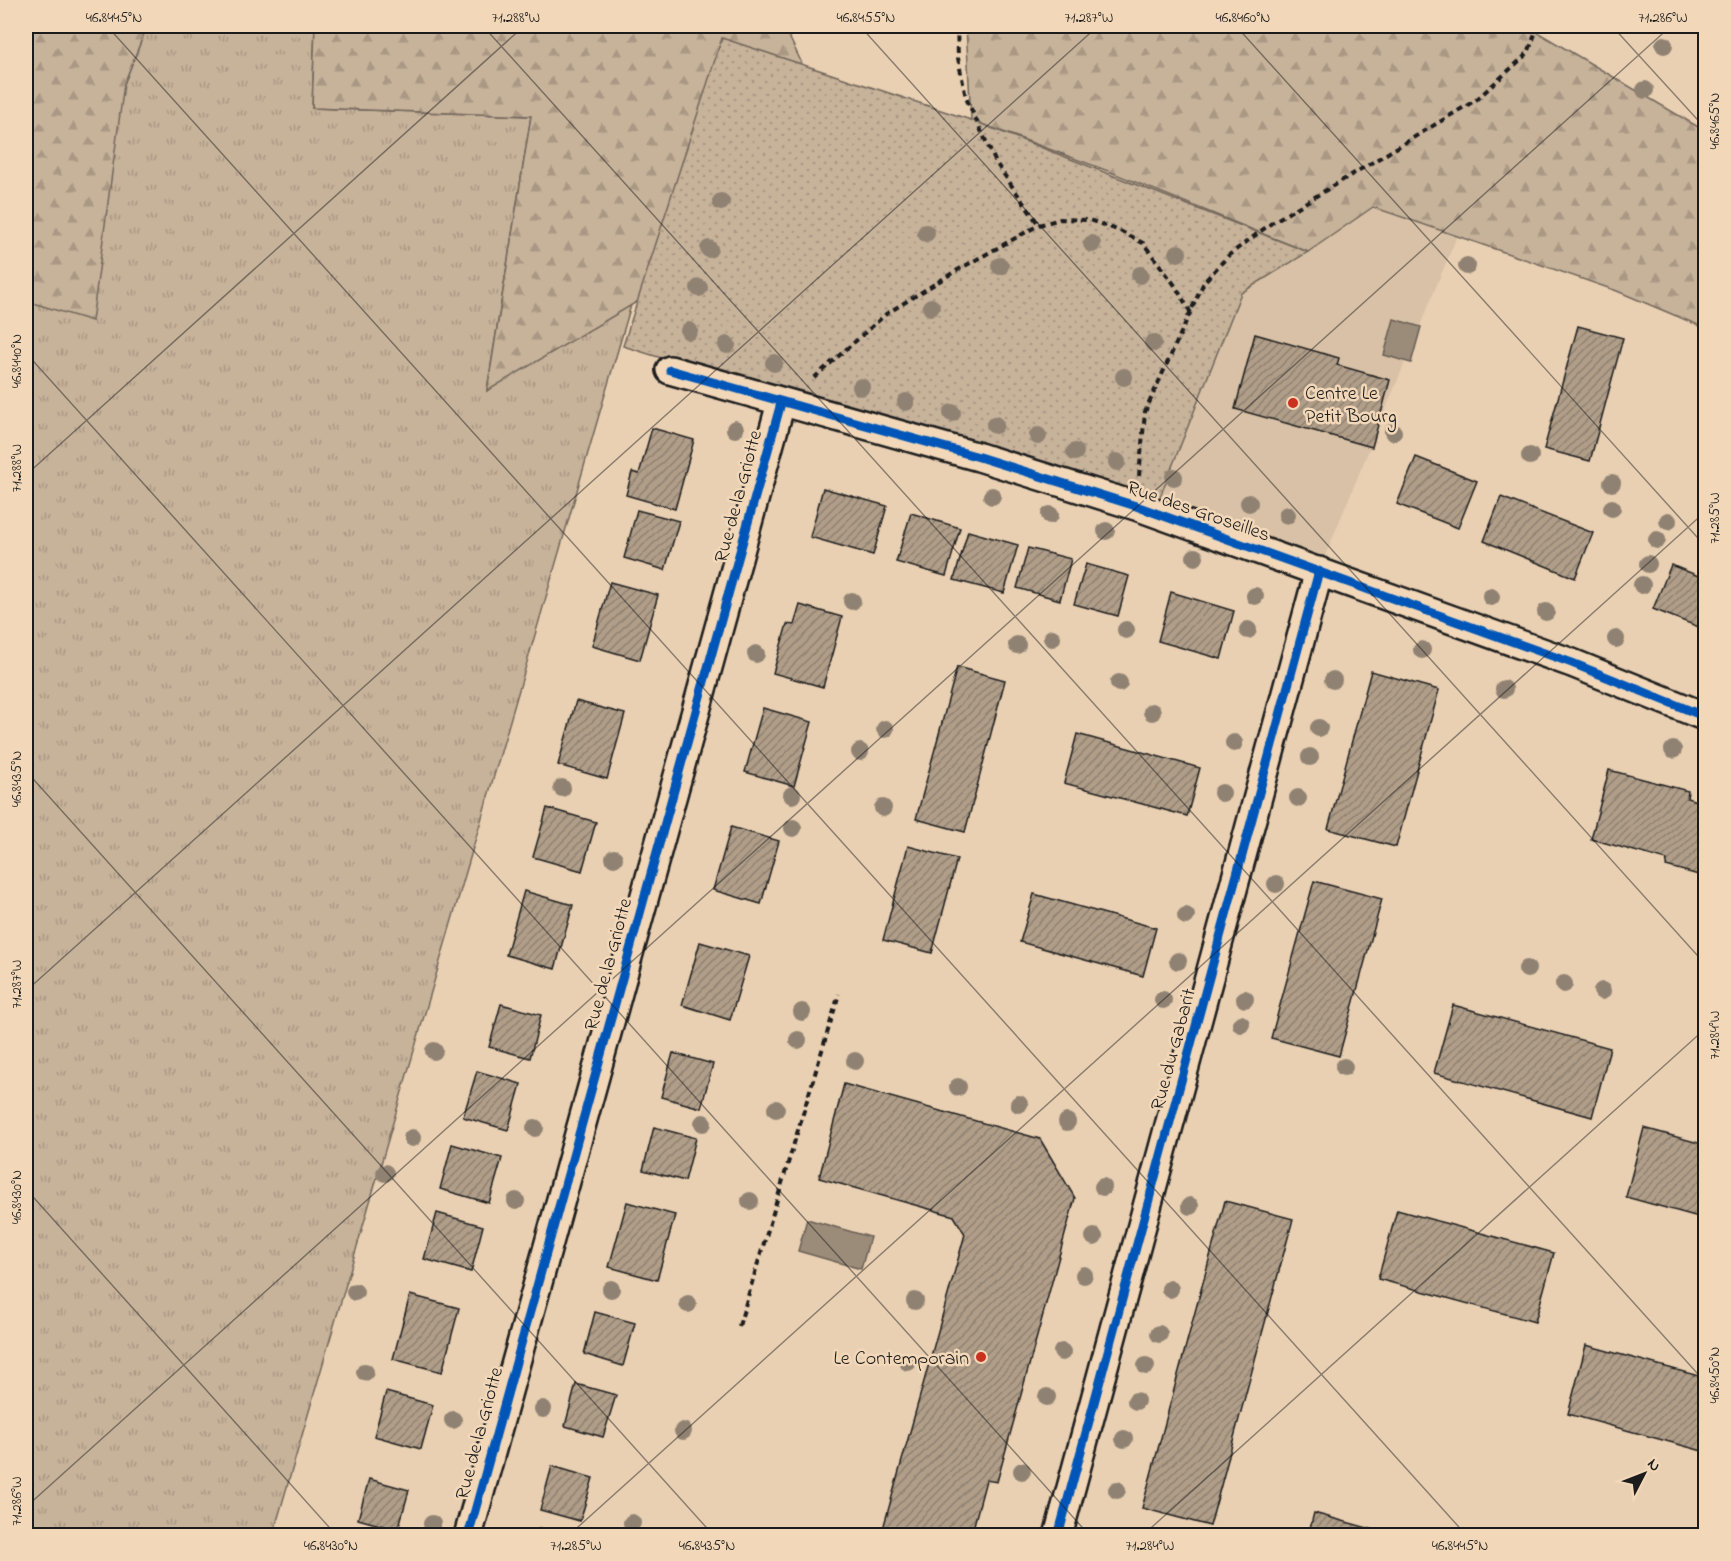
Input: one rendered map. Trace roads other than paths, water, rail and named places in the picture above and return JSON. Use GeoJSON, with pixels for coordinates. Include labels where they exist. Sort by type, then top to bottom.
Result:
{"type":"FeatureCollection","features":[{"type":"Feature","properties":{"kind":"street","name":"Rue des Groseilles"},"geometry":{"type":"LineString","coordinates":[[670,370],[979,457],[1136,506],[1572,663],[1706,717]]}},
{"type":"Feature","properties":{"kind":"street","name":"Rue de la Griotte"},"geometry":{"type":"LineString","coordinates":[[468,1536],[785,404]]}},
{"type":"Feature","properties":{"kind":"street","name":"Rue du Gabarit"},"geometry":{"type":"LineString","coordinates":[[1058,1536],[1319,571]]}},
{"type":"Feature","properties":{"kind":"place","name":"Centre Le Petit Bourg"},"geometry":{"type":"Point","coordinates":[1293,403]}},
{"type":"Feature","properties":{"kind":"place","name":"Le Contemporain"},"geometry":{"type":"Point","coordinates":[981,1357]}}]}
